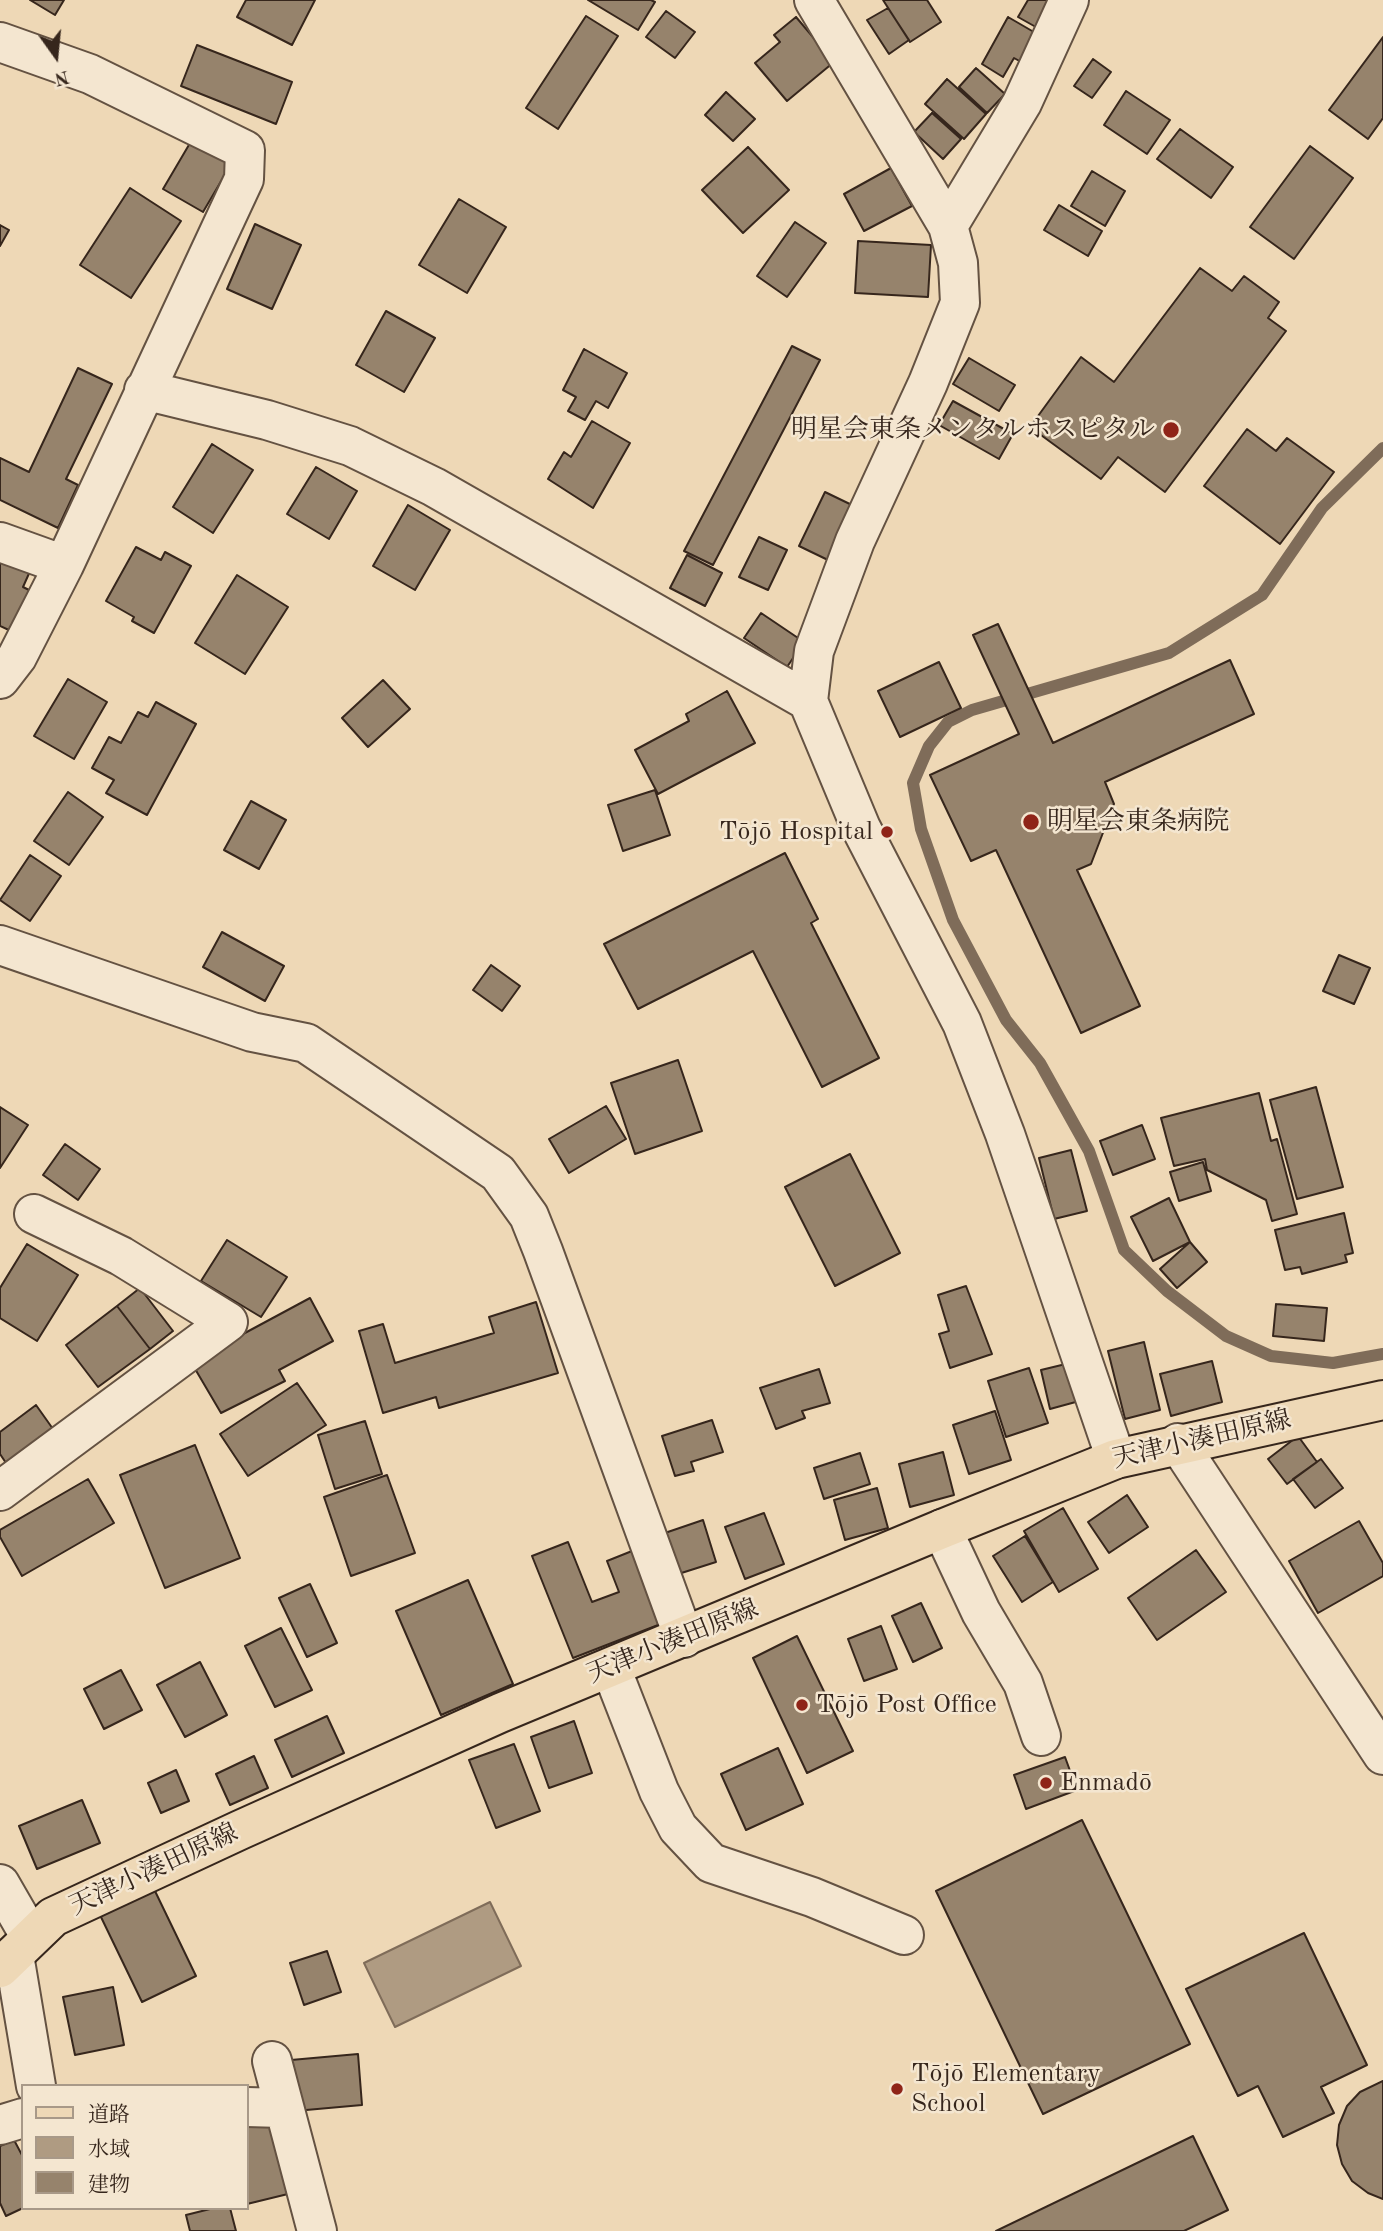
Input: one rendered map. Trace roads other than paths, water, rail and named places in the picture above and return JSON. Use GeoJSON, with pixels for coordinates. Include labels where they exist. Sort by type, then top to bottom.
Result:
{"type":"FeatureCollection","features":[{"type":"Feature","properties":{"kind":"main road","name":"天津小湊田原線"},"geometry":{"type":"LineString","coordinates":[[15,1953],[53,1917],[428,1744],[1116,1458],[1383,1400]]}},
{"type":"Feature","properties":{"kind":"street"},"geometry":{"type":"LineString","coordinates":[[814,0],[948,226],[958,263],[960,303],[928,383],[855,541],[814,651],[808,701],[861,828],[962,1023],[1005,1134],[1116,1458]]}},
{"type":"Feature","properties":{"kind":"street"},"geometry":{"type":"LineString","coordinates":[[948,226],[1022,103],[1069,0]]}},
{"type":"Feature","properties":{"kind":"street"},"geometry":{"type":"LineString","coordinates":[[0,41],[90,74],[245,150],[244,179],[64,565],[17,657],[0,679]]}},
{"type":"Feature","properties":{"kind":"street"},"geometry":{"type":"LineString","coordinates":[[144,390],[267,420],[350,446],[433,487],[808,701]]}},
{"type":"Feature","properties":{"kind":"street"},"geometry":{"type":"LineString","coordinates":[[0,542],[64,565]]}},
{"type":"Feature","properties":{"kind":"street"},"geometry":{"type":"LineString","coordinates":[[0,945],[252,1032],[306,1043],[498,1173],[529,1216],[684,1638]]}},
{"type":"Feature","properties":{"kind":"street"},"geometry":{"type":"LineString","coordinates":[[0,1491],[228,1322],[121,1256],[34,1214]]}},
{"type":"Feature","properties":{"kind":"street"},"geometry":{"type":"LineString","coordinates":[[1178,1443],[1383,1755]]}},
{"type":"Feature","properties":{"kind":"street"},"geometry":{"type":"LineString","coordinates":[[942,1529],[981,1612],[1023,1683],[1041,1736]]}},
{"type":"Feature","properties":{"kind":"street"},"geometry":{"type":"LineString","coordinates":[[611,1668],[659,1791],[678,1828],[712,1863],[812,1897],[904,1935]]}},
{"type":"Feature","properties":{"kind":"street"},"geometry":{"type":"LineString","coordinates":[[0,1884],[15,1953],[36,2084]]}},
{"type":"Feature","properties":{"kind":"street"},"geometry":{"type":"LineString","coordinates":[[272,2061],[264,2107],[317,2231]]}},
{"type":"Feature","properties":{"kind":"street"},"geometry":{"type":"LineString","coordinates":[[0,2125],[21,2119]]}},
{"type":"Feature","properties":{"kind":"water"},"geometry":{"type":"Polygon","coordinates":[[[490,1902],[521,1966],[395,2027],[364,1963],[490,1902]]]}},
{"type":"Feature","properties":{"kind":"waterway"},"geometry":{"type":"LineString","coordinates":[[1383,448],[1322,508],[1262,595],[1169,653],[972,710],[948,722],[929,746],[913,783],[921,829],[953,920],[1006,1020],[1040,1063],[1089,1151],[1124,1250],[1167,1291],[1226,1336],[1271,1356],[1333,1363],[1383,1354]]}},
{"type":"Feature","properties":{"kind":"place","name":"明星会東条メンタルホスピタル"},"geometry":{"type":"Point","coordinates":[1171,430]}},
{"type":"Feature","properties":{"kind":"place","name":"明星会東条病院"},"geometry":{"type":"Point","coordinates":[1031,822]}},
{"type":"Feature","properties":{"kind":"place","name":"Tōjō Hospital"},"geometry":{"type":"Point","coordinates":[887,832]}},
{"type":"Feature","properties":{"kind":"place","name":"Tōjō Post Office"},"geometry":{"type":"Point","coordinates":[802,1705]}},
{"type":"Feature","properties":{"kind":"place","name":"Enmadō"},"geometry":{"type":"Point","coordinates":[1046,1783]}},
{"type":"Feature","properties":{"kind":"place","name":"Tōjō Elementary School"},"geometry":{"type":"Point","coordinates":[897,2089]}}]}
